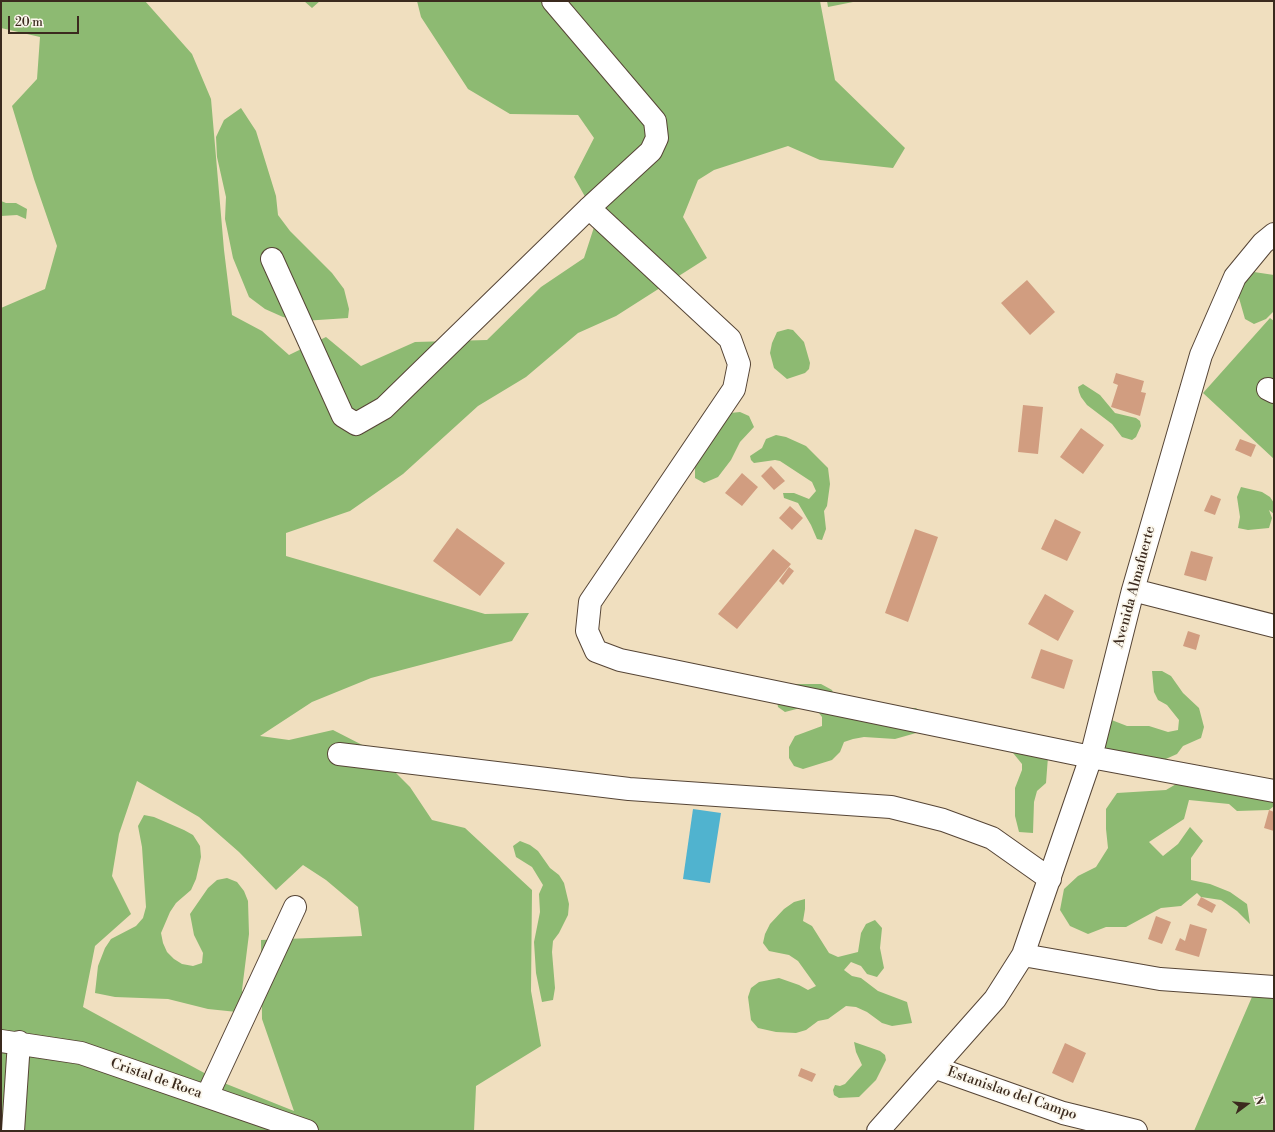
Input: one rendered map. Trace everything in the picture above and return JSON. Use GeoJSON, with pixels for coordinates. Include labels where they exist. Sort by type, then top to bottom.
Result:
{"type":"FeatureCollection","features":[{"type":"Feature","properties":{"kind":"street"},"geometry":{"type":"LineString","coordinates":[[272,259],[343,416],[356,424],[384,408],[589,208],[651,151],[657,138],[655,121],[553,1]]}},
{"type":"Feature","properties":{"kind":"street"},"geometry":{"type":"LineString","coordinates":[[589,208],[730,339],[739,364],[734,389],[590,602],[586,631],[596,651],[620,660],[1091,757],[1274,791]]}},
{"type":"Feature","properties":{"kind":"street","name":"Avenida Almafuerte"},"geometry":{"type":"LineString","coordinates":[[878,1131],[936,1068],[995,999],[1023,955],[1091,757],[1133,590],[1201,355],[1235,278],[1263,243],[1274,234]]}},
{"type":"Feature","properties":{"kind":"street"},"geometry":{"type":"LineString","coordinates":[[1133,590],[1274,626]]}},
{"type":"Feature","properties":{"kind":"street"},"geometry":{"type":"LineString","coordinates":[[338,754],[629,789],[891,807],[943,820],[992,838],[1050,879]]}},
{"type":"Feature","properties":{"kind":"street"},"geometry":{"type":"LineString","coordinates":[[207,1096],[295,907]]}},
{"type":"Feature","properties":{"kind":"street"},"geometry":{"type":"LineString","coordinates":[[1023,955],[1160,979],[1274,987]]}},
{"type":"Feature","properties":{"kind":"street"},"geometry":{"type":"LineString","coordinates":[[10,1042],[13,1131]]}},
{"type":"Feature","properties":{"kind":"street","name":"Cristal de Roca"},"geometry":{"type":"LineString","coordinates":[[10,1042],[81,1053],[307,1131]]}},
{"type":"Feature","properties":{"kind":"street","name":"Estanislao del Campo"},"geometry":{"type":"LineString","coordinates":[[936,1068],[1063,1114],[1136,1131]]}},
{"type":"Feature","properties":{"kind":"green space"},"geometry":{"type":"Polygon","coordinates":[[[1,1],[145,1],[192,54],[211,99],[224,250],[232,315],[262,331],[289,355],[326,337],[361,366],[415,342],[487,340],[541,287],[584,258],[597,218],[574,177],[594,138],[578,115],[510,114],[468,89],[421,17],[417,1],[820,1],[835,80],[905,148],[893,168],[820,160],[788,146],[714,170],[698,180],[683,217],[707,258],[616,316],[578,333],[526,377],[478,406],[403,474],[350,511],[286,533],[286,556],[485,614],[529,613],[512,641],[371,678],[312,702],[260,736],[289,740],[333,730],[374,751],[410,787],[432,820],[465,828],[532,890],[531,991],[541,1046],[476,1086],[474,1131],[1,1131],[1,308],[45,289],[57,246],[34,179],[12,106],[37,79],[40,37],[1,28],[1,1]],[[137,781],[119,834],[112,876],[131,914],[95,946],[83,1007],[219,1081],[294,1111],[262,1019],[261,940],[362,936],[358,907],[326,880],[303,865],[276,890],[239,852],[199,817],[137,781]]]}},
{"type":"Feature","properties":{"kind":"green space"},"geometry":{"type":"Polygon","coordinates":[[[304,1],[320,1],[312,8],[304,1]]]}},
{"type":"Feature","properties":{"kind":"green space"},"geometry":{"type":"Polygon","coordinates":[[[827,1],[858,1],[828,7],[827,1]]]}},
{"type":"Feature","properties":{"kind":"green space"},"geometry":{"type":"Polygon","coordinates":[[[241,108],[256,131],[276,196],[278,215],[290,231],[332,273],[344,289],[349,309],[348,318],[303,321],[283,317],[265,309],[249,297],[233,258],[225,219],[226,197],[217,157],[216,137],[224,120],[241,108]]]}},
{"type":"Feature","properties":{"kind":"green space"},"geometry":{"type":"Polygon","coordinates":[[[1,201],[6,203],[16,203],[27,209],[26,219],[17,215],[1,216],[1,201]]]}},
{"type":"Feature","properties":{"kind":"green space"},"geometry":{"type":"Polygon","coordinates":[[[1254,272],[1274,275],[1274,311],[1266,319],[1254,324],[1245,319],[1237,291],[1249,273],[1254,272]]]}},
{"type":"Feature","properties":{"kind":"green space"},"geometry":{"type":"Polygon","coordinates":[[[1270,318],[1274,321],[1274,459],[1203,393],[1270,318]]]}},
{"type":"Feature","properties":{"kind":"green space"},"geometry":{"type":"Polygon","coordinates":[[[788,329],[793,330],[804,342],[810,363],[809,369],[805,373],[787,379],[774,368],[770,353],[772,343],[777,332],[788,329]]]}},
{"type":"Feature","properties":{"kind":"green space"},"geometry":{"type":"Polygon","coordinates":[[[1083,384],[1100,395],[1115,413],[1136,418],[1140,421],[1141,426],[1136,437],[1132,440],[1122,437],[1112,424],[1087,405],[1081,397],[1078,387],[1083,384]]]}},
{"type":"Feature","properties":{"kind":"green space"},"geometry":{"type":"Polygon","coordinates":[[[740,412],[749,416],[754,427],[740,442],[731,460],[718,477],[704,483],[695,478],[695,467],[701,439],[730,413],[740,412]]]}},
{"type":"Feature","properties":{"kind":"green space"},"geometry":{"type":"Polygon","coordinates":[[[776,435],[786,437],[806,446],[828,468],[830,484],[827,506],[824,511],[826,529],[822,540],[817,539],[811,525],[798,503],[784,498],[783,493],[794,493],[809,499],[816,491],[812,482],[780,461],[775,460],[754,463],[751,460],[750,456],[762,448],[766,439],[776,435]]]}},
{"type":"Feature","properties":{"kind":"green space"},"geometry":{"type":"Polygon","coordinates":[[[1241,487],[1262,492],[1270,497],[1274,503],[1274,514],[1269,510],[1272,518],[1269,528],[1248,530],[1238,528],[1240,517],[1237,497],[1241,487]]]}},
{"type":"Feature","properties":{"kind":"green space"},"geometry":{"type":"Polygon","coordinates":[[[1152,671],[1162,671],[1171,676],[1183,693],[1199,708],[1204,727],[1201,738],[1183,746],[1177,754],[1159,762],[1102,751],[1109,719],[1127,726],[1149,726],[1168,732],[1178,730],[1179,720],[1167,705],[1158,700],[1154,692],[1152,671]]]}},
{"type":"Feature","properties":{"kind":"green space"},"geometry":{"type":"Polygon","coordinates":[[[792,684],[821,684],[832,690],[836,699],[904,708],[916,708],[923,715],[924,727],[916,733],[895,739],[864,737],[844,742],[840,752],[832,760],[803,769],[794,766],[789,758],[789,747],[795,736],[822,726],[822,717],[816,709],[804,707],[785,712],[778,707],[776,694],[782,686],[792,684]]]}},
{"type":"Feature","properties":{"kind":"green space"},"geometry":{"type":"Polygon","coordinates":[[[1011,728],[1048,757],[1046,783],[1037,791],[1034,802],[1033,833],[1019,832],[1015,816],[1015,788],[1022,770],[1022,764],[1009,748],[1007,731],[1011,728]]]}},
{"type":"Feature","properties":{"kind":"green space"},"geometry":{"type":"Polygon","coordinates":[[[1183,780],[1274,786],[1274,806],[1269,810],[1237,811],[1229,804],[1189,800],[1184,819],[1149,842],[1163,856],[1178,844],[1190,827],[1203,841],[1191,858],[1191,880],[1210,884],[1230,892],[1247,904],[1250,924],[1237,911],[1221,900],[1201,897],[1197,893],[1181,906],[1161,908],[1126,927],[1106,927],[1088,934],[1070,926],[1060,910],[1064,889],[1078,876],[1096,867],[1108,848],[1106,809],[1117,793],[1166,790],[1183,780]]]}},
{"type":"Feature","properties":{"kind":"green space"},"geometry":{"type":"Polygon","coordinates":[[[144,815],[154,817],[184,830],[193,835],[200,846],[201,857],[196,879],[191,890],[176,903],[170,912],[161,933],[167,952],[174,959],[182,964],[193,966],[202,963],[203,953],[194,935],[190,914],[208,888],[217,880],[227,878],[237,882],[244,891],[248,901],[249,934],[242,990],[245,1000],[237,1012],[208,1009],[168,999],[115,997],[95,993],[98,966],[105,948],[111,939],[136,926],[143,918],[146,907],[142,847],[138,826],[144,815]]]}},
{"type":"Feature","properties":{"kind":"green space"},"geometry":{"type":"Polygon","coordinates":[[[520,841],[530,845],[538,851],[550,868],[559,875],[564,883],[569,904],[568,915],[553,941],[552,952],[555,988],[553,1000],[542,1002],[536,973],[534,942],[540,912],[539,894],[543,885],[532,867],[516,857],[513,846],[520,841]]]}},
{"type":"Feature","properties":{"kind":"green space"},"geometry":{"type":"Polygon","coordinates":[[[805,899],[803,921],[812,926],[829,953],[838,957],[858,952],[861,933],[866,924],[875,920],[882,928],[880,948],[884,968],[877,977],[867,974],[861,966],[851,962],[844,970],[852,976],[861,978],[878,991],[907,1002],[912,1023],[892,1026],[882,1023],[867,1012],[856,1007],[846,1006],[828,1019],[818,1021],[806,1030],[796,1033],[776,1032],[758,1028],[751,1020],[748,997],[751,988],[759,982],[779,978],[808,990],[816,986],[798,961],[789,955],[769,951],[763,943],[765,934],[770,924],[784,909],[794,902],[805,899]]]}},
{"type":"Feature","properties":{"kind":"green space"},"geometry":{"type":"Polygon","coordinates":[[[1258,983],[1274,983],[1274,1131],[1194,1131],[1258,983]]]}},
{"type":"Feature","properties":{"kind":"green space"},"geometry":{"type":"Polygon","coordinates":[[[854,1042],[880,1051],[885,1055],[886,1060],[876,1080],[859,1097],[839,1098],[834,1095],[833,1090],[835,1085],[840,1086],[845,1084],[862,1065],[856,1052],[854,1042]]]}},
{"type":"Feature","properties":{"kind":"water"},"geometry":{"type":"Polygon","coordinates":[[[693,809],[721,813],[710,883],[683,879],[693,809]]]}},
{"type":"Feature","properties":{"kind":"building"},"geometry":{"type":"Polygon","coordinates":[[[1027,280],[1055,312],[1030,335],[1001,303],[1027,280]]]}},
{"type":"Feature","properties":{"kind":"building"},"geometry":{"type":"Polygon","coordinates":[[[1116,373],[1144,381],[1141,392],[1146,393],[1140,416],[1111,407],[1118,385],[1113,383],[1116,373]]]}},
{"type":"Feature","properties":{"kind":"building"},"geometry":{"type":"Polygon","coordinates":[[[1023,405],[1043,407],[1038,454],[1018,452],[1023,405]]]}},
{"type":"Feature","properties":{"kind":"building"},"geometry":{"type":"Polygon","coordinates":[[[1081,428],[1104,445],[1083,474],[1060,457],[1081,428]]]}},
{"type":"Feature","properties":{"kind":"building"},"geometry":{"type":"Polygon","coordinates":[[[1240,439],[1256,445],[1251,457],[1235,450],[1240,439]]]}},
{"type":"Feature","properties":{"kind":"building"},"geometry":{"type":"Polygon","coordinates":[[[771,466],[785,481],[774,490],[761,476],[771,466]]]}},
{"type":"Feature","properties":{"kind":"building"},"geometry":{"type":"Polygon","coordinates":[[[742,473],[758,487],[742,506],[725,493],[742,473]]]}},
{"type":"Feature","properties":{"kind":"building"},"geometry":{"type":"Polygon","coordinates":[[[1211,495],[1221,499],[1215,515],[1204,511],[1211,495]]]}},
{"type":"Feature","properties":{"kind":"building"},"geometry":{"type":"Polygon","coordinates":[[[790,506],[803,518],[792,530],[779,518],[790,506]]]}},
{"type":"Feature","properties":{"kind":"building"},"geometry":{"type":"Polygon","coordinates":[[[1055,519],[1081,532],[1067,561],[1041,549],[1055,519]]]}},
{"type":"Feature","properties":{"kind":"building"},"geometry":{"type":"Polygon","coordinates":[[[457,528],[505,563],[480,596],[433,561],[457,528]]]}},
{"type":"Feature","properties":{"kind":"building"},"geometry":{"type":"Polygon","coordinates":[[[915,529],[938,537],[908,622],[885,613],[915,529]]]}},
{"type":"Feature","properties":{"kind":"building"},"geometry":{"type":"Polygon","coordinates":[[[773,549],[791,564],[737,629],[718,614],[773,549]]]}},
{"type":"Feature","properties":{"kind":"building"},"geometry":{"type":"Polygon","coordinates":[[[1191,551],[1213,557],[1206,581],[1184,575],[1191,551]]]}},
{"type":"Feature","properties":{"kind":"building"},"geometry":{"type":"Polygon","coordinates":[[[789,567],[794,571],[783,585],[779,581],[789,567]]]}},
{"type":"Feature","properties":{"kind":"building"},"geometry":{"type":"Polygon","coordinates":[[[1045,594],[1074,611],[1058,641],[1028,624],[1045,594]]]}},
{"type":"Feature","properties":{"kind":"building"},"geometry":{"type":"Polygon","coordinates":[[[1188,631],[1200,635],[1196,650],[1183,646],[1188,631]]]}},
{"type":"Feature","properties":{"kind":"building"},"geometry":{"type":"Polygon","coordinates":[[[1041,649],[1073,660],[1064,689],[1031,678],[1041,649]]]}},
{"type":"Feature","properties":{"kind":"building"},"geometry":{"type":"Polygon","coordinates":[[[1269,810],[1274,812],[1274,831],[1264,828],[1269,810]]]}},
{"type":"Feature","properties":{"kind":"building"},"geometry":{"type":"Polygon","coordinates":[[[1201,897],[1216,905],[1212,913],[1197,905],[1201,897]]]}},
{"type":"Feature","properties":{"kind":"building"},"geometry":{"type":"Polygon","coordinates":[[[1156,916],[1171,922],[1162,944],[1148,939],[1156,916]]]}},
{"type":"Feature","properties":{"kind":"building"},"geometry":{"type":"Polygon","coordinates":[[[1190,924],[1207,929],[1199,957],[1175,950],[1180,938],[1185,941],[1190,924]]]}},
{"type":"Feature","properties":{"kind":"building"},"geometry":{"type":"Polygon","coordinates":[[[1065,1043],[1086,1053],[1073,1083],[1052,1073],[1065,1043]]]}},
{"type":"Feature","properties":{"kind":"building"},"geometry":{"type":"Polygon","coordinates":[[[801,1068],[816,1074],[812,1082],[798,1076],[801,1068]]]}}]}
